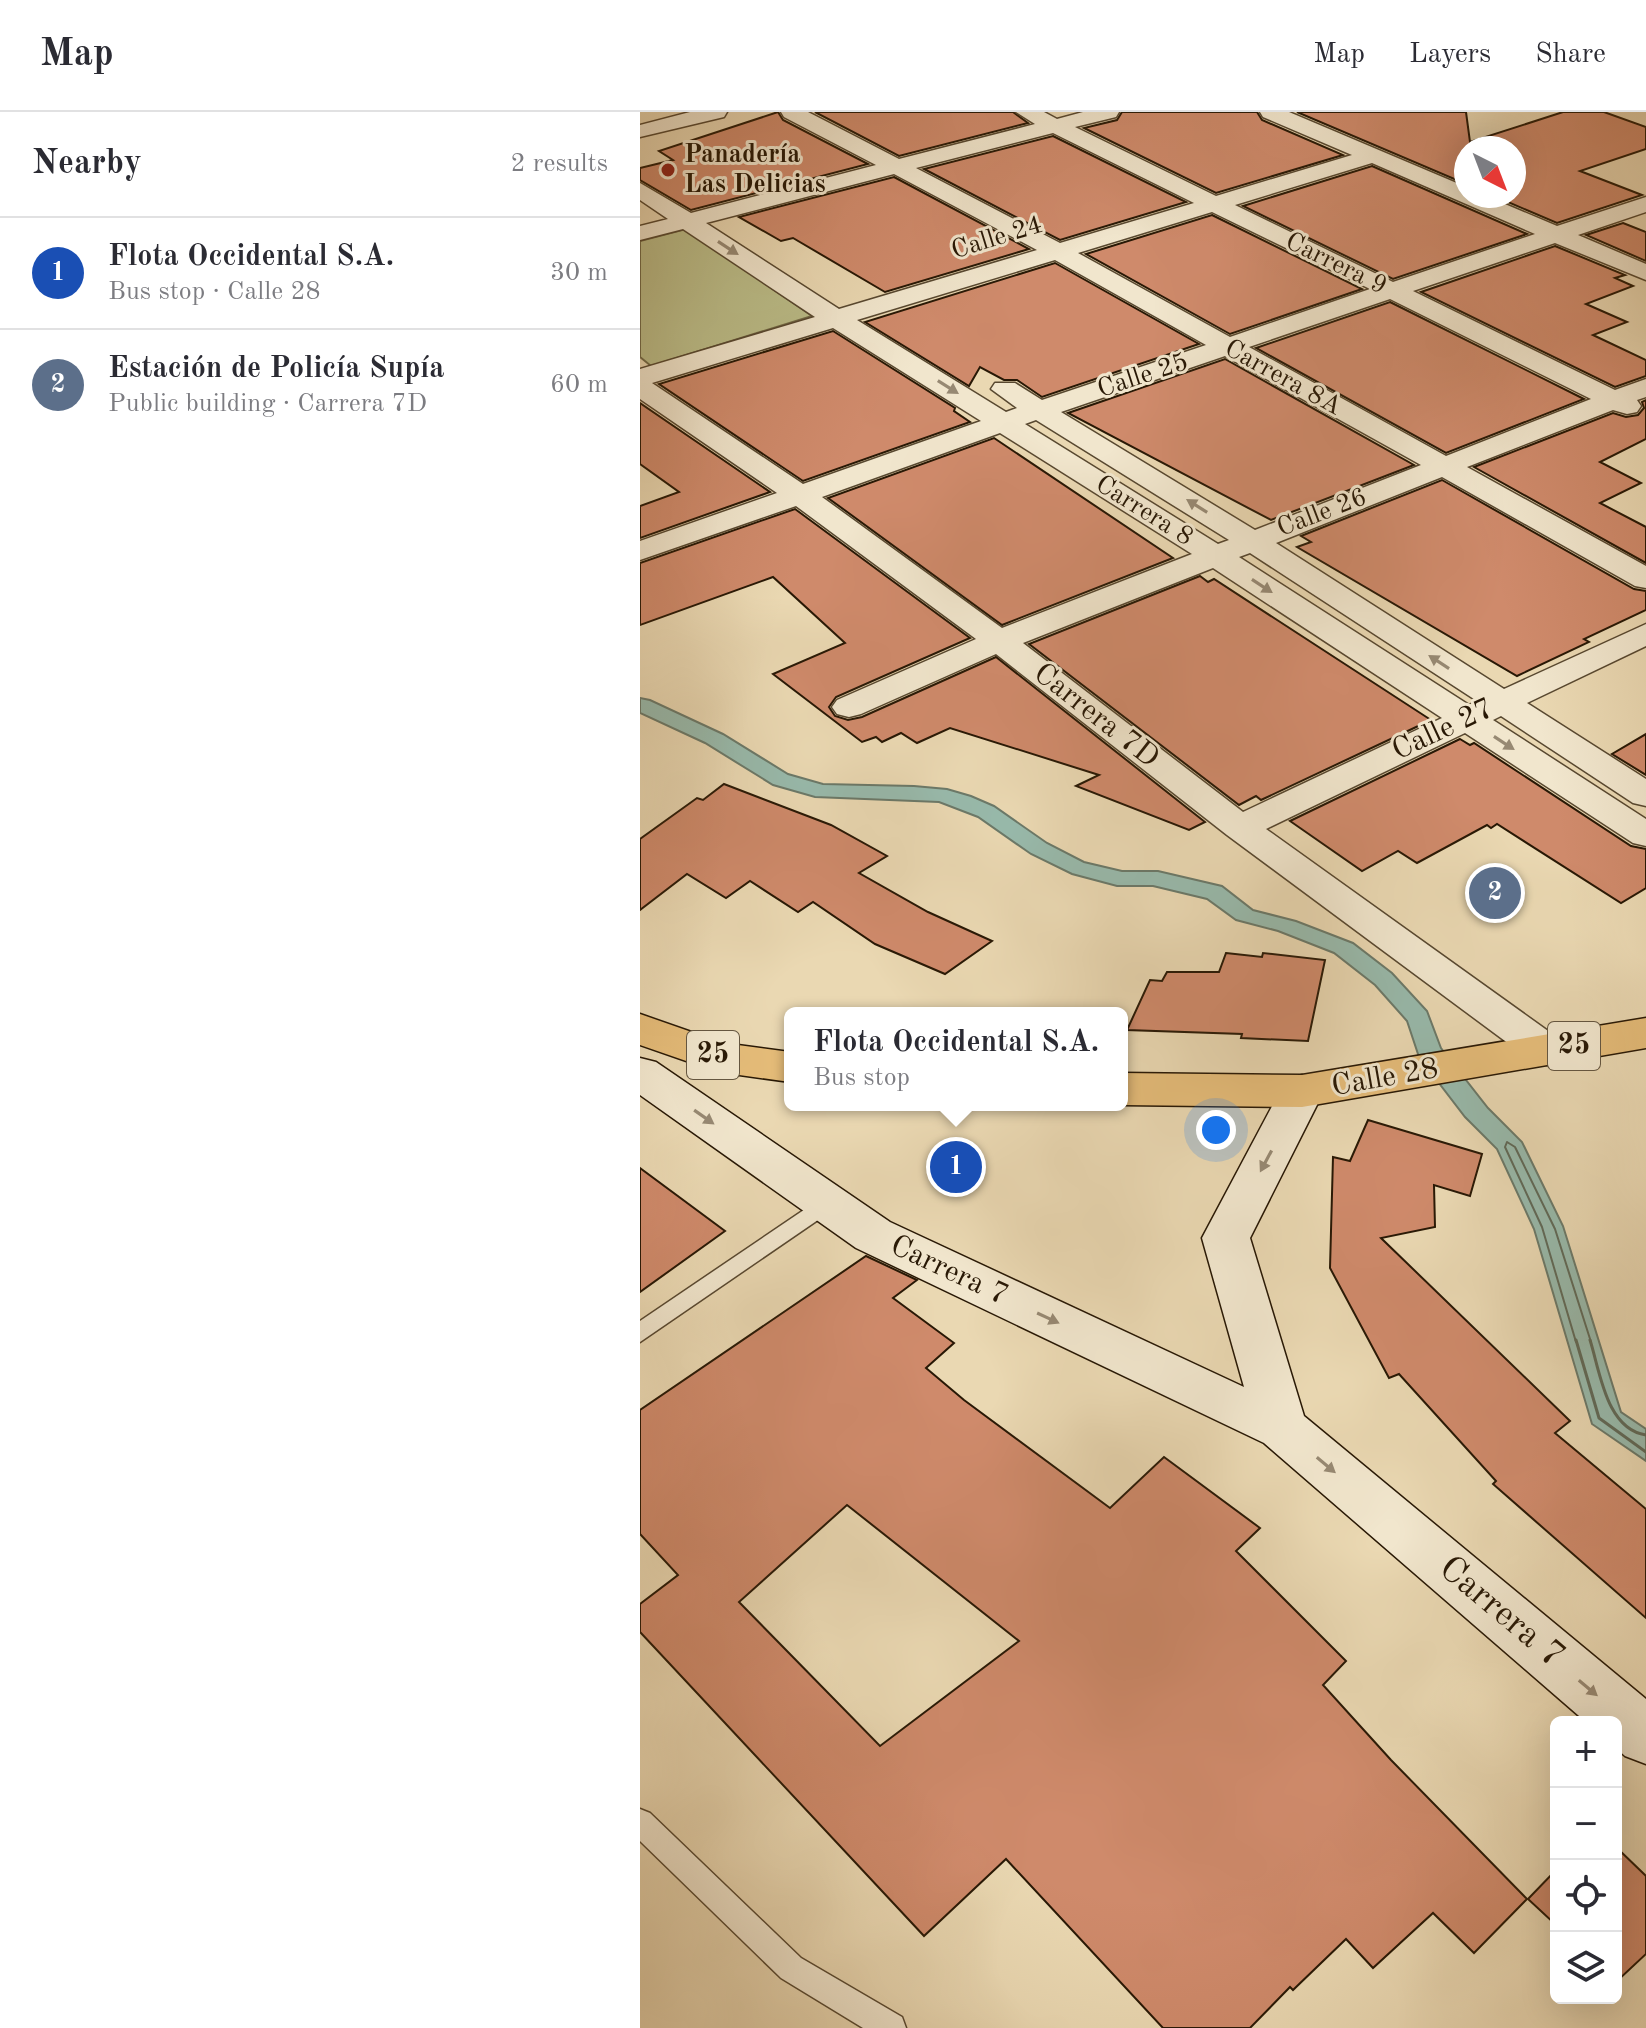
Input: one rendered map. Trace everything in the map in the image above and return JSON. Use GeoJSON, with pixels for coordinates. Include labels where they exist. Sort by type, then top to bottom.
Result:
{"type":"FeatureCollection","features":[{"type":"Feature","properties":{"kind":"main road","name":"25"},"geometry":{"type":"LineString","coordinates":[[640,1029],[718,1057],[784,1066]]}},
{"type":"Feature","properties":{"kind":"main road","name":"Calle 28"},"geometry":{"type":"LineString","coordinates":[[1128,1089],[1302,1091],[1646,1033]]}},
{"type":"Feature","properties":{"kind":"main road","name":"Carrera 7"},"geometry":{"type":"LineString","coordinates":[[640,1073],[873,1235],[1282,1428],[1646,1736]]}},
{"type":"Feature","properties":{"kind":"main road"},"geometry":{"type":"LineString","coordinates":[[1282,1428],[1226,1238],[1302,1091]]}},
{"type":"Feature","properties":{"kind":"street"},"geometry":{"type":"LineString","coordinates":[[640,131],[716,112]]}},
{"type":"Feature","properties":{"kind":"street","name":"Carrera 8A"},"geometry":{"type":"LineString","coordinates":[[792,112],[1057,251],[1646,579]]}},
{"type":"Feature","properties":{"kind":"street","name":"Carrera 9"},"geometry":{"type":"LineString","coordinates":[[1027,112],[1646,415]]}},
{"type":"Feature","properties":{"kind":"street"},"geometry":{"type":"LineString","coordinates":[[640,233],[1108,112]]}},
{"type":"Feature","properties":{"kind":"street"},"geometry":{"type":"LineString","coordinates":[[1271,112],[1646,273]]}},
{"type":"Feature","properties":{"kind":"street","name":"Calle 24"},"geometry":{"type":"LineString","coordinates":[[640,378],[1372,156]]}},
{"type":"Feature","properties":{"kind":"street","name":"Carrera 8"},"geometry":{"type":"LineString","coordinates":[[640,164],[700,217],[835,318],[1213,554],[1646,835]]}},
{"type":"Feature","properties":{"kind":"street","name":"Carrera 8"},"geometry":{"type":"LineString","coordinates":[[640,190],[700,217],[947,355]]}},
{"type":"Feature","properties":{"kind":"street","name":"Calle 25"},"geometry":{"type":"LineString","coordinates":[[640,551],[1039,410],[1646,204]]}},
{"type":"Feature","properties":{"kind":"street","name":"Carrera 8"},"geometry":{"type":"LineString","coordinates":[[986,379],[1251,540],[1646,795]]}},
{"type":"Feature","properties":{"kind":"street","name":"Carrera 7D"},"geometry":{"type":"LineString","coordinates":[[640,387],[800,495],[999,641],[1240,827],[1547,1051]]}},
{"type":"Feature","properties":{"kind":"street","name":"Calle 26"},"geometry":{"type":"LineString","coordinates":[[849,707],[999,641],[1213,554],[1646,387]]}},
{"type":"Feature","properties":{"kind":"street","name":"Calle 27"},"geometry":{"type":"LineString","coordinates":[[1240,827],[1646,634]]}},
{"type":"Feature","properties":{"kind":"lane"},"geometry":{"type":"LineString","coordinates":[[640,1333],[826,1203]]}},
{"type":"Feature","properties":{"kind":"lane"},"geometry":{"type":"LineString","coordinates":[[640,1822],[791,1968],[891,2028]]}},
{"type":"Feature","properties":{"kind":"green space"},"geometry":{"type":"Polygon","coordinates":[[[686,229],[812,316],[651,366],[640,357],[640,241],[686,229]]]}},
{"type":"Feature","properties":{"kind":"water"},"geometry":{"type":"Polygon","coordinates":[[[640,698],[723,734],[788,774],[823,784],[914,786],[947,789],[971,796],[994,806],[1047,843],[1084,862],[1122,871],[1158,871],[1222,886],[1253,910],[1296,921],[1353,943],[1392,973],[1427,1011],[1441,1048],[1488,1108],[1522,1142],[1563,1226],[1621,1412],[1646,1429],[1646,1461],[1592,1424],[1534,1229],[1497,1149],[1465,1117],[1419,1057],[1407,1021],[1375,985],[1334,953],[1278,931],[1236,920],[1207,899],[1153,886],[1117,886],[1072,874],[1031,854],[978,817],[939,802],[815,797],[773,785],[705,743],[640,713],[640,698]]]}},
{"type":"Feature","properties":{"kind":"building"},"geometry":{"type":"Polygon","coordinates":[[[778,112],[783,120],[868,164],[691,210],[640,180],[640,168],[673,160],[659,151],[778,112]]]}},
{"type":"Feature","properties":{"kind":"building"},"geometry":{"type":"Polygon","coordinates":[[[815,112],[1013,112],[1028,123],[899,156],[815,112]]]}},
{"type":"Feature","properties":{"kind":"building"},"geometry":{"type":"Polygon","coordinates":[[[1122,112],[1257,112],[1262,120],[1343,155],[1216,193],[1084,128],[1117,120],[1122,112]]]}},
{"type":"Feature","properties":{"kind":"building"},"geometry":{"type":"Polygon","coordinates":[[[1297,112],[1466,112],[1469,136],[1454,136],[1454,179],[1297,112]]]}},
{"type":"Feature","properties":{"kind":"building"},"geometry":{"type":"Polygon","coordinates":[[[1563,112],[1604,112],[1646,127],[1646,149],[1580,171],[1642,195],[1557,223],[1522,208],[1526,208],[1526,136],[1489,136],[1563,112]]]}},
{"type":"Feature","properties":{"kind":"building"},"geometry":{"type":"Polygon","coordinates":[[[1053,136],[1186,202],[1060,240],[924,169],[1053,136]]]}},
{"type":"Feature","properties":{"kind":"building"},"geometry":{"type":"Polygon","coordinates":[[[1372,166],[1454,202],[1454,208],[1468,208],[1527,234],[1393,279],[1243,206],[1372,166]]]}},
{"type":"Feature","properties":{"kind":"building"},"geometry":{"type":"Polygon","coordinates":[[[894,177],[1029,249],[885,292],[793,238],[781,241],[739,217],[894,177]]]}},
{"type":"Feature","properties":{"kind":"building"},"geometry":{"type":"Polygon","coordinates":[[[1212,215],[1362,289],[1230,334],[1086,254],[1212,215]]]}},
{"type":"Feature","properties":{"kind":"building"},"geometry":{"type":"Polygon","coordinates":[[[1623,223],[1646,232],[1646,261],[1586,235],[1623,223]]]}},
{"type":"Feature","properties":{"kind":"building"},"geometry":{"type":"Polygon","coordinates":[[[1555,246],[1625,275],[1615,278],[1633,286],[1586,304],[1627,322],[1593,335],[1646,360],[1646,376],[1615,387],[1421,292],[1555,246]]]}},
{"type":"Feature","properties":{"kind":"building"},"geometry":{"type":"Polygon","coordinates":[[[1055,263],[1199,344],[1042,397],[1017,380],[1004,380],[980,367],[969,386],[865,322],[1055,263]]]}},
{"type":"Feature","properties":{"kind":"building"},"geometry":{"type":"Polygon","coordinates":[[[1390,302],[1584,399],[1446,453],[1256,348],[1390,302]]]}},
{"type":"Feature","properties":{"kind":"building"},"geometry":{"type":"Polygon","coordinates":[[[833,331],[955,408],[954,411],[970,422],[803,481],[659,384],[833,331]]]}},
{"type":"Feature","properties":{"kind":"building"},"geometry":{"type":"Polygon","coordinates":[[[1225,359],[1414,465],[1271,520],[1068,413],[1225,359]]]}},
{"type":"Feature","properties":{"kind":"building"},"geometry":{"type":"Polygon","coordinates":[[[1646,400],[1646,439],[1600,462],[1641,483],[1600,503],[1646,527],[1646,563],[1474,467],[1613,413],[1626,417],[1638,415],[1644,408],[1642,402],[1646,400]]]}},
{"type":"Feature","properties":{"kind":"building"},"geometry":{"type":"Polygon","coordinates":[[[640,403],[770,492],[640,538],[640,506],[679,492],[640,464],[640,403]]]}},
{"type":"Feature","properties":{"kind":"building"},"geometry":{"type":"Polygon","coordinates":[[[994,438],[1173,558],[1002,625],[828,498],[994,438]]]}},
{"type":"Feature","properties":{"kind":"building"},"geometry":{"type":"Polygon","coordinates":[[[1442,480],[1634,589],[1646,591],[1646,610],[1584,639],[1589,642],[1517,676],[1297,547],[1311,542],[1301,536],[1442,480]]]}},
{"type":"Feature","properties":{"kind":"building"},"geometry":{"type":"Polygon","coordinates":[[[795,509],[970,638],[836,697],[829,707],[835,716],[848,720],[862,717],[996,657],[1205,822],[1189,830],[1076,786],[1099,775],[950,728],[917,743],[901,733],[882,742],[876,737],[862,742],[773,674],[845,643],[773,577],[640,625],[640,563],[795,509]]]}},
{"type":"Feature","properties":{"kind":"building"},"geometry":{"type":"Polygon","coordinates":[[[1200,576],[1208,582],[1214,579],[1431,720],[1261,800],[1256,796],[1239,805],[1029,644],[1200,576]]]}},
{"type":"Feature","properties":{"kind":"building"},"geometry":{"type":"Polygon","coordinates":[[[1646,734],[1646,775],[1612,754],[1646,734]]]}},
{"type":"Feature","properties":{"kind":"building"},"geometry":{"type":"Polygon","coordinates":[[[1460,739],[1470,745],[1474,743],[1631,846],[1646,849],[1646,888],[1621,903],[1497,824],[1491,828],[1487,825],[1417,863],[1398,851],[1362,871],[1290,821],[1460,739]]]}},
{"type":"Feature","properties":{"kind":"building"},"geometry":{"type":"Polygon","coordinates":[[[724,784],[831,825],[887,856],[859,873],[928,912],[992,941],[945,974],[875,944],[813,902],[798,912],[750,881],[726,898],[687,874],[640,910],[640,839],[697,798],[703,800],[724,784]]]}},
{"type":"Feature","properties":{"kind":"building"},"geometry":{"type":"Polygon","coordinates":[[[1226,953],[1262,957],[1263,953],[1325,960],[1308,1041],[1241,1038],[1242,1034],[1128,1030],[1150,980],[1162,981],[1167,972],[1219,972],[1226,953]]]}},
{"type":"Feature","properties":{"kind":"building"},"geometry":{"type":"Polygon","coordinates":[[[1368,1120],[1482,1154],[1470,1196],[1434,1185],[1435,1227],[1381,1238],[1570,1421],[1555,1433],[1646,1509],[1646,1618],[1493,1484],[1496,1481],[1399,1374],[1389,1378],[1330,1268],[1333,1157],[1350,1161],[1368,1120]]]}},
{"type":"Feature","properties":{"kind":"building"},"geometry":{"type":"Polygon","coordinates":[[[640,1168],[725,1231],[640,1292],[640,1168]]]}},
{"type":"Feature","properties":{"kind":"building"},"geometry":{"type":"Polygon","coordinates":[[[866,1256],[917,1280],[893,1298],[954,1343],[926,1368],[964,1400],[1110,1508],[1164,1457],[1260,1528],[1236,1551],[1346,1661],[1323,1685],[1391,1760],[1527,1899],[1474,1953],[1433,1913],[1373,1968],[1346,1939],[1293,1990],[1290,1987],[1250,2028],[1163,2028],[1006,1859],[924,1936],[640,1632],[640,1604],[678,1575],[640,1534],[640,1410],[866,1256]],[[847,1505],[739,1602],[880,1746],[1019,1641],[847,1505]]]}},
{"type":"Feature","properties":{"kind":"building"},"geometry":{"type":"Polygon","coordinates":[[[1622,1853],[1646,1876],[1646,1954],[1622,1976],[1622,1853]]]}},
{"type":"Feature","properties":{"kind":"building"},"geometry":{"type":"Polygon","coordinates":[[[1550,1876],[1550,1919],[1528,1899],[1550,1876]]]}},
{"type":"Feature","properties":{"kind":"place","name":"Panadería Las Delicias"},"geometry":{"type":"Point","coordinates":[668,170]}},
{"type":"Feature","properties":{"kind":"place","name":"Estación de Policía Supía"},"geometry":{"type":"Point","coordinates":[1495,893]}},
{"type":"Feature","properties":{"kind":"place","name":"Flota Occidental S.A."},"geometry":{"type":"Point","coordinates":[956,1167]}}]}
